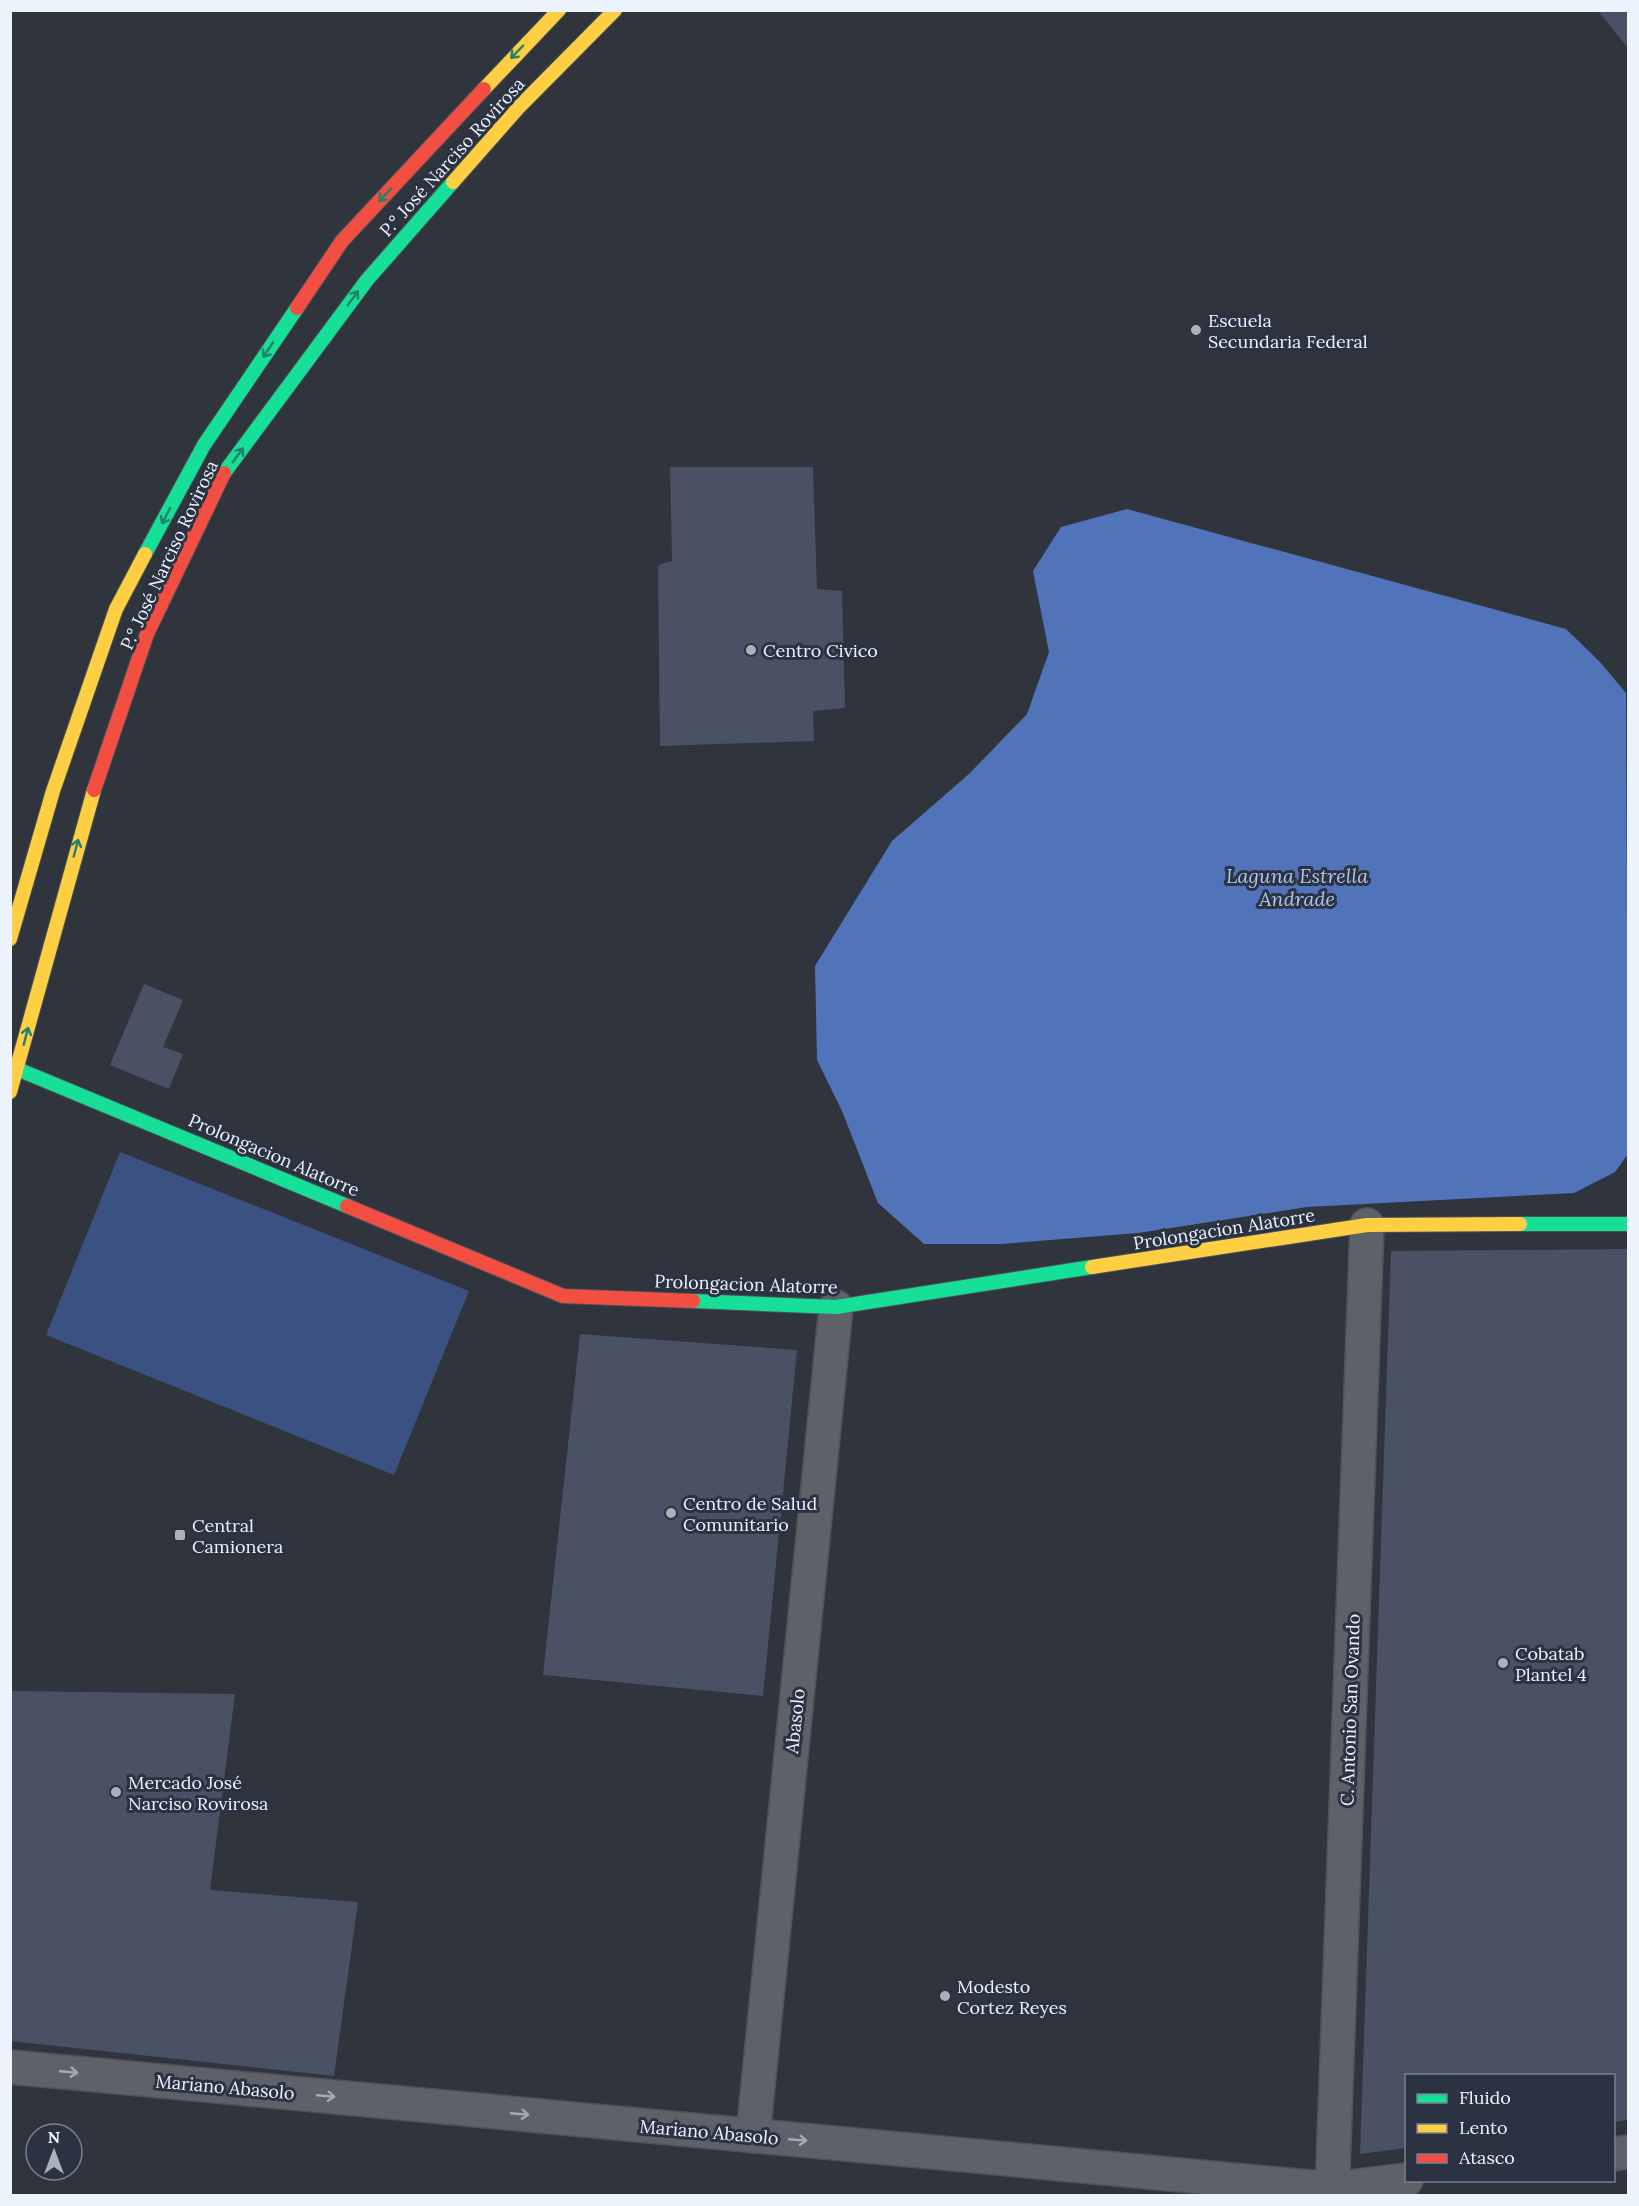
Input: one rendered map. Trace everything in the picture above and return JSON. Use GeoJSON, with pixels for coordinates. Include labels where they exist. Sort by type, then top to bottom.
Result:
{"type":"FeatureCollection","features":[{"type":"Feature","properties":{"kind":"main road","name":"P.° José Narciso Rovirosa"},"geometry":{"type":"LineString","coordinates":[[10,939],[53,791],[116,609],[204,445],[342,241],[559,10]]}},
{"type":"Feature","properties":{"kind":"main road","name":"P.° José Narciso Rovirosa"},"geometry":{"type":"LineString","coordinates":[[10,1092],[14,1067],[88,806],[120,711],[147,634],[225,472],[367,280],[519,107],[615,10]]}},
{"type":"Feature","properties":{"kind":"main road","name":"Prolongacion Alatorre"},"geometry":{"type":"LineString","coordinates":[[14,1067],[563,1296],[836,1307],[1367,1225],[1629,1224]]}},
{"type":"Feature","properties":{"kind":"street","name":"C. Antonio San Ovando"},"geometry":{"type":"LineString","coordinates":[[1332,2192],[1367,1225]]}},
{"type":"Feature","properties":{"kind":"street","name":"Abasolo"},"geometry":{"type":"LineString","coordinates":[[753,2136],[836,1307]]}},
{"type":"Feature","properties":{"kind":"street","name":"Mariano Abasolo"},"geometry":{"type":"LineString","coordinates":[[10,2067],[1332,2192],[1405,2180]]}},
{"type":"Feature","properties":{"kind":"shaded area"},"geometry":{"type":"Polygon","coordinates":[[[120,1152],[469,1291],[394,1475],[46,1335],[120,1152]]]}},
{"type":"Feature","properties":{"kind":"water","name":"Laguna Estrella Andrade"},"geometry":{"type":"Polygon","coordinates":[[[1127,509],[1566,629],[1600,662],[1626,693],[1628,1154],[1615,1172],[1574,1193],[1307,1207],[1138,1233],[1002,1244],[924,1244],[878,1203],[842,1111],[817,1060],[815,966],[892,841],[970,773],[1027,714],[1049,652],[1033,571],[1061,527],[1127,509]]]}},
{"type":"Feature","properties":{"kind":"building"},"geometry":{"type":"Polygon","coordinates":[[[1597,10],[1628,10],[1628,48],[1597,10]]]}},
{"type":"Feature","properties":{"kind":"building","name":"Centro Civico"},"geometry":{"type":"Polygon","coordinates":[[[670,467],[813,467],[817,589],[842,591],[845,708],[813,711],[814,741],[660,746],[658,565],[672,561],[670,467]]]}},
{"type":"Feature","properties":{"kind":"building"},"geometry":{"type":"Polygon","coordinates":[[[144,984],[183,1000],[163,1047],[183,1054],[169,1089],[110,1065],[144,984]]]}},
{"type":"Feature","properties":{"kind":"building","name":"Cobatab Plantel 4"},"geometry":{"type":"Polygon","coordinates":[[[1628,1249],[1628,2120],[1615,2122],[1615,2074],[1405,2074],[1405,2148],[1360,2154],[1391,1251],[1628,1249]]]}},
{"type":"Feature","properties":{"kind":"building","name":"Centro de Salud Comunitario"},"geometry":{"type":"Polygon","coordinates":[[[580,1334],[797,1350],[763,1696],[543,1675],[580,1334]]]}},
{"type":"Feature","properties":{"kind":"building","name":"Mercado José Narciso Rovirosa"},"geometry":{"type":"Polygon","coordinates":[[[10,1691],[235,1694],[210,1890],[358,1902],[334,2076],[10,2041],[10,1691]]]}},
{"type":"Feature","properties":{"kind":"traffic: fast"},"geometry":{"type":"LineString","coordinates":[[224,473],[367,280],[453,182]]}},
{"type":"Feature","properties":{"kind":"traffic: fast"},"geometry":{"type":"LineString","coordinates":[[145,554],[204,445],[297,308]]}},
{"type":"Feature","properties":{"kind":"traffic: fast"},"geometry":{"type":"LineString","coordinates":[[10,1066],[347,1206]]}},
{"type":"Feature","properties":{"kind":"traffic: fast"},"geometry":{"type":"LineString","coordinates":[[1520,1224],[1628,1224]]}},
{"type":"Feature","properties":{"kind":"traffic: fast"},"geometry":{"type":"LineString","coordinates":[[693,1301],[836,1307],[1092,1267]]}},
{"type":"Feature","properties":{"kind":"traffic: slow"},"geometry":{"type":"LineString","coordinates":[[484,89],[559,10]]}},
{"type":"Feature","properties":{"kind":"traffic: slow"},"geometry":{"type":"LineString","coordinates":[[453,182],[519,107],[615,10]]}},
{"type":"Feature","properties":{"kind":"traffic: slow"},"geometry":{"type":"LineString","coordinates":[[10,939],[53,791],[116,609],[145,554]]}},
{"type":"Feature","properties":{"kind":"traffic: slow"},"geometry":{"type":"LineString","coordinates":[[10,1092],[94,790]]}},
{"type":"Feature","properties":{"kind":"traffic: slow"},"geometry":{"type":"LineString","coordinates":[[1092,1267],[1367,1225],[1520,1224]]}},
{"type":"Feature","properties":{"kind":"traffic: jam"},"geometry":{"type":"LineString","coordinates":[[297,308],[342,241],[484,89]]}},
{"type":"Feature","properties":{"kind":"traffic: jam"},"geometry":{"type":"LineString","coordinates":[[94,790],[147,634],[224,473]]}},
{"type":"Feature","properties":{"kind":"traffic: jam"},"geometry":{"type":"LineString","coordinates":[[347,1206],[563,1296],[693,1301]]}},
{"type":"Feature","properties":{"kind":"place","name":"Escuela Secundaria Federal"},"geometry":{"type":"Point","coordinates":[1196,330]}},
{"type":"Feature","properties":{"kind":"place","name":"Centro Civico"},"geometry":{"type":"Point","coordinates":[751,650]}},
{"type":"Feature","properties":{"kind":"place","name":"Centro de Salud Comunitario"},"geometry":{"type":"Point","coordinates":[671,1513]}},
{"type":"Feature","properties":{"kind":"place","name":"Central Camionera"},"geometry":{"type":"Point","coordinates":[180,1535]}},
{"type":"Feature","properties":{"kind":"place","name":"Cobatab Plantel 4"},"geometry":{"type":"Point","coordinates":[1503,1663]}},
{"type":"Feature","properties":{"kind":"place","name":"Mercado José Narciso Rovirosa"},"geometry":{"type":"Point","coordinates":[116,1792]}},
{"type":"Feature","properties":{"kind":"place","name":"Modesto Cortez Reyes"},"geometry":{"type":"Point","coordinates":[945,1996]}}]}
